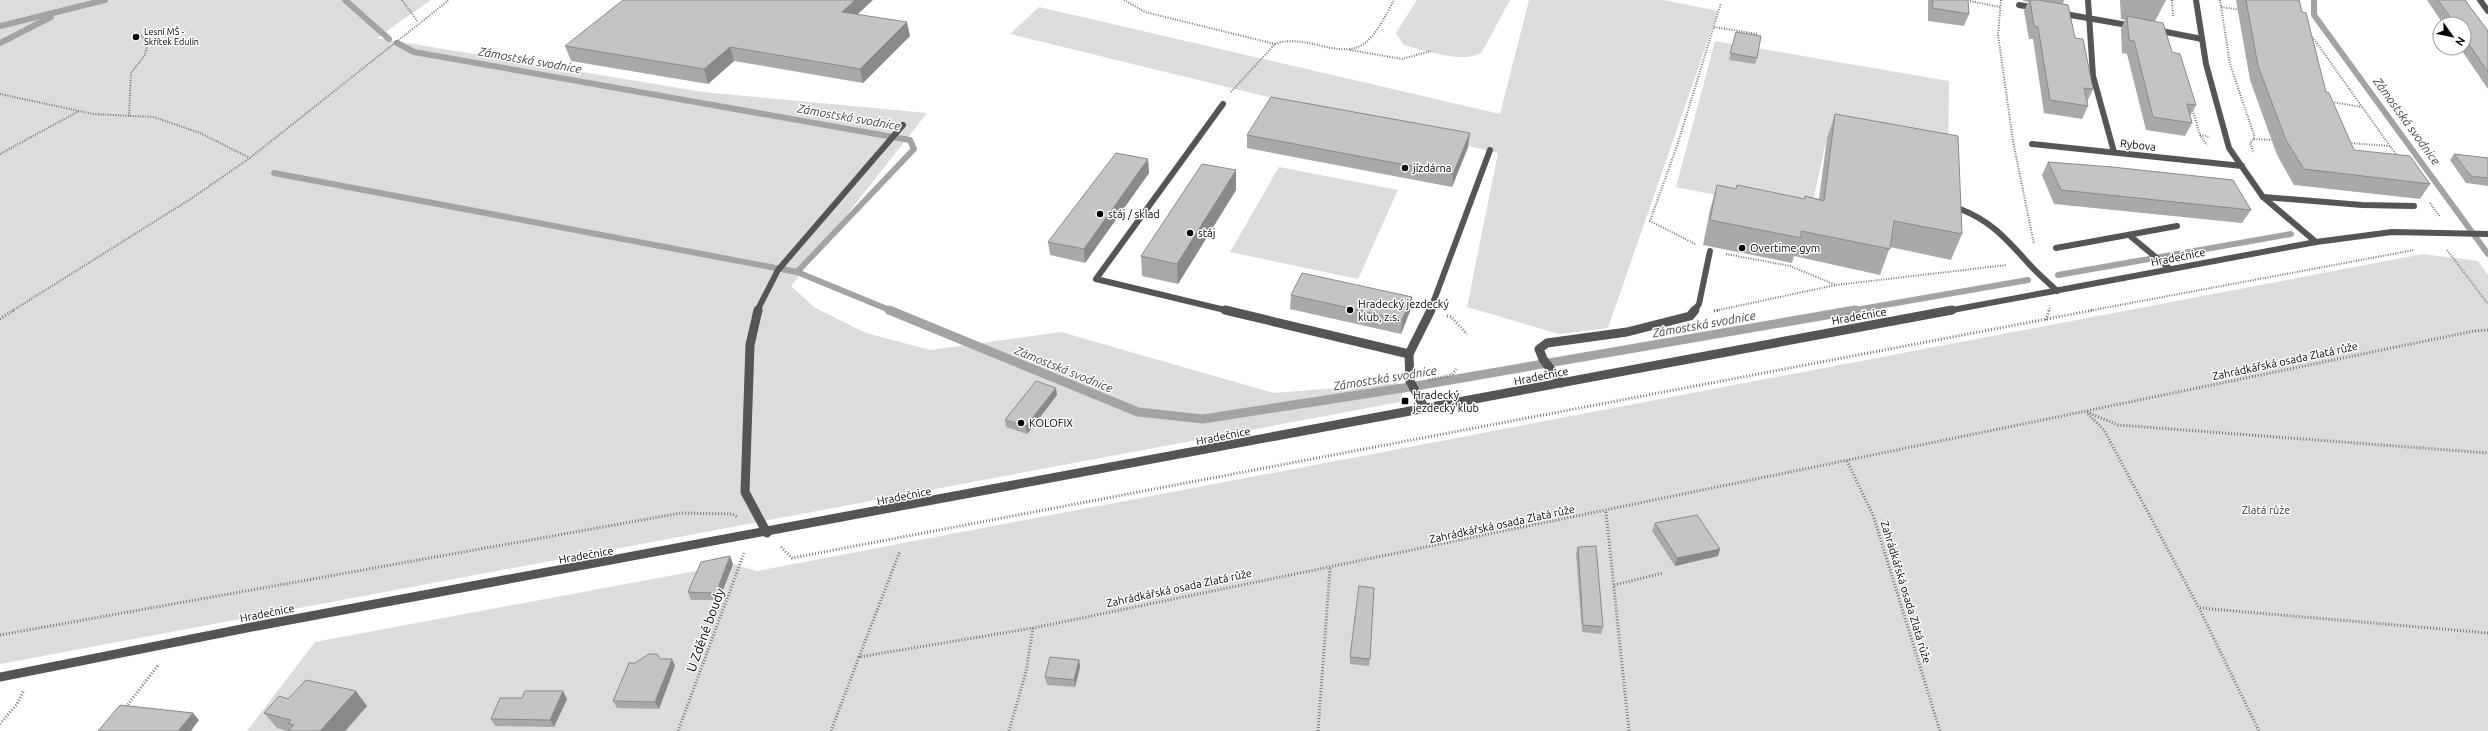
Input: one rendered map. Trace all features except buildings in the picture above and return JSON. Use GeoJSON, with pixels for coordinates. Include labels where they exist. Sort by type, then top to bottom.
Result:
{"type":"FeatureCollection","features":[{"type":"Feature","properties":{"kind":"street"},"geometry":{"type":"LineString","coordinates":[[2088,0],[2093,76],[2114,152]]}},
{"type":"Feature","properties":{"kind":"street"},"geometry":{"type":"LineString","coordinates":[[2196,0],[2206,64],[2229,148],[2263,197],[2316,242]]}},
{"type":"Feature","properties":{"kind":"street"},"geometry":{"type":"LineString","coordinates":[[2480,0],[2488,11]]}},
{"type":"Feature","properties":{"kind":"street"},"geometry":{"type":"LineString","coordinates":[[2019,5],[2042,9]]}},
{"type":"Feature","properties":{"kind":"street"},"geometry":{"type":"LineString","coordinates":[[2050,11],[2142,28]]}},
{"type":"Feature","properties":{"kind":"street"},"geometry":{"type":"LineString","coordinates":[[2150,29],[2202,39]]}},
{"type":"Feature","properties":{"kind":"street"},"geometry":{"type":"LineString","coordinates":[[1223,104],[1096,279],[1410,354]]}},
{"type":"Feature","properties":{"kind":"street"},"geometry":{"type":"LineString","coordinates":[[767,532],[745,492],[750,345],[759,304],[778,270],[902,125]]}},
{"type":"Feature","properties":{"kind":"street","name":"Rybova"},"geometry":{"type":"LineString","coordinates":[[2032,144],[2242,166]]}},
{"type":"Feature","properties":{"kind":"street"},"geometry":{"type":"LineString","coordinates":[[1425,409],[1410,382],[1410,354],[1430,312],[1490,150]]}},
{"type":"Feature","properties":{"kind":"street"},"geometry":{"type":"LineString","coordinates":[[2263,197],[2362,205],[2414,206]]}},
{"type":"Feature","properties":{"kind":"street"},"geometry":{"type":"LineString","coordinates":[[1960,209],[1988,220],[1998,228],[2027,262],[2057,291]]}},
{"type":"Feature","properties":{"kind":"street"},"geometry":{"type":"LineString","coordinates":[[2056,248],[2176,226]]}},
{"type":"Feature","properties":{"kind":"street","name":"Hradečnice"},"geometry":{"type":"LineString","coordinates":[[0,677],[172,643],[751,536],[2316,242],[2392,232],[2451,232],[2488,234]]}},
{"type":"Feature","properties":{"kind":"street"},"geometry":{"type":"LineString","coordinates":[[2129,235],[2170,270]]}},
{"type":"Feature","properties":{"kind":"street"},"geometry":{"type":"LineString","coordinates":[[1561,383],[1543,359],[1539,350],[1547,343],[1626,332],[1690,316],[1699,304],[1710,251]]}},
{"type":"Feature","properties":{"kind":"path"},"geometry":{"type":"LineString","coordinates":[[402,0],[418,22]]}},
{"type":"Feature","properties":{"kind":"path"},"geometry":{"type":"LineString","coordinates":[[0,319],[57,280],[199,193],[250,158],[418,22],[449,0]]}},
{"type":"Feature","properties":{"kind":"path"},"geometry":{"type":"LineString","coordinates":[[1124,0],[1145,12],[1275,44]]}},
{"type":"Feature","properties":{"kind":"path"},"geometry":{"type":"LineString","coordinates":[[1349,50],[1364,44],[1394,0]]}},
{"type":"Feature","properties":{"kind":"path"},"geometry":{"type":"LineString","coordinates":[[1965,0],[2000,7]]}},
{"type":"Feature","properties":{"kind":"path"},"geometry":{"type":"LineString","coordinates":[[2001,0],[1998,35],[2012,141],[2035,248],[2034,269]]}},
{"type":"Feature","properties":{"kind":"path"},"geometry":{"type":"LineString","coordinates":[[2220,0],[2230,64],[2254,139]]}},
{"type":"Feature","properties":{"kind":"path"},"geometry":{"type":"LineString","coordinates":[[1721,3],[1677,146],[1650,221],[1710,251],[1790,266],[1836,284]]}},
{"type":"Feature","properties":{"kind":"path"},"geometry":{"type":"LineString","coordinates":[[2221,7],[2243,10]]}},
{"type":"Feature","properties":{"kind":"path"},"geometry":{"type":"LineString","coordinates":[[1714,27],[1758,34]]}},
{"type":"Feature","properties":{"kind":"path"},"geometry":{"type":"LineString","coordinates":[[2308,30],[2400,159]]}},
{"type":"Feature","properties":{"kind":"path"},"geometry":{"type":"LineString","coordinates":[[129,116],[132,73],[145,55],[148,42],[136,32]]}},
{"type":"Feature","properties":{"kind":"path"},"geometry":{"type":"LineString","coordinates":[[1223,104],[1275,44],[1281,40],[1298,40],[1402,59],[1431,51]]}},
{"type":"Feature","properties":{"kind":"path"},"geometry":{"type":"LineString","coordinates":[[0,94],[93,114],[154,117],[200,133],[250,158]]}},
{"type":"Feature","properties":{"kind":"path"},"geometry":{"type":"LineString","coordinates":[[2327,102],[2362,107]]}},
{"type":"Feature","properties":{"kind":"path"},"geometry":{"type":"LineString","coordinates":[[2191,104],[2200,135],[2219,163]]}},
{"type":"Feature","properties":{"kind":"path"},"geometry":{"type":"LineString","coordinates":[[0,154],[79,111]]}},
{"type":"Feature","properties":{"kind":"path"},"geometry":{"type":"LineString","coordinates":[[2254,139],[2275,140]]}},
{"type":"Feature","properties":{"kind":"path"},"geometry":{"type":"LineString","coordinates":[[2254,139],[2250,143],[2255,155]]}},
{"type":"Feature","properties":{"kind":"path"},"geometry":{"type":"LineString","coordinates":[[2345,142],[2390,146]]}},
{"type":"Feature","properties":{"kind":"path"},"geometry":{"type":"LineString","coordinates":[[2426,198],[2451,232]]}},
{"type":"Feature","properties":{"kind":"path"},"geometry":{"type":"LineString","coordinates":[[2434,232],[2488,304]]}},
{"type":"Feature","properties":{"kind":"path"},"geometry":{"type":"LineString","coordinates":[[1690,316],[1836,284],[2027,262]]}},
{"type":"Feature","properties":{"kind":"path"},"geometry":{"type":"LineString","coordinates":[[1430,312],[1451,317],[1467,334]]}},
{"type":"Feature","properties":{"kind":"path","name":"Zahrádkářská osada Zlatá růže"},"geometry":{"type":"LineString","coordinates":[[859,657],[1033,628],[1267,579],[1330,568],[1606,512],[2474,331],[2488,330]]}},
{"type":"Feature","properties":{"kind":"path"},"geometry":{"type":"LineString","coordinates":[[1410,382],[1452,375],[1456,369]]}},
{"type":"Feature","properties":{"kind":"path"},"geometry":{"type":"LineString","coordinates":[[2086,412],[2118,425],[2341,440],[2488,453]]}},
{"type":"Feature","properties":{"kind":"path"},"geometry":{"type":"LineString","coordinates":[[2086,412],[2104,430],[2199,608],[2259,731]]}},
{"type":"Feature","properties":{"kind":"path","name":"Zahrádkářská osada Zlatá růže"},"geometry":{"type":"LineString","coordinates":[[1847,461],[1873,515],[1940,731]]}},
{"type":"Feature","properties":{"kind":"path"},"geometry":{"type":"LineString","coordinates":[[1606,512],[1629,731]]}},
{"type":"Feature","properties":{"kind":"path","name":"U Zděné boudy"},"geometry":{"type":"LineString","coordinates":[[678,731],[751,536]]}},
{"type":"Feature","properties":{"kind":"path"},"geometry":{"type":"LineString","coordinates":[[832,731],[900,551]]}},
{"type":"Feature","properties":{"kind":"path"},"geometry":{"type":"LineString","coordinates":[[1318,731],[1330,568]]}},
{"type":"Feature","properties":{"kind":"path"},"geometry":{"type":"LineString","coordinates":[[1614,585],[1663,573]]}},
{"type":"Feature","properties":{"kind":"path"},"geometry":{"type":"LineString","coordinates":[[2199,608],[2488,633]]}},
{"type":"Feature","properties":{"kind":"path"},"geometry":{"type":"LineString","coordinates":[[1009,731],[1026,672],[1033,628]]}},
{"type":"Feature","properties":{"kind":"path"},"geometry":{"type":"LineString","coordinates":[[122,712],[155,671],[172,643]]}},
{"type":"Feature","properties":{"kind":"path"},"geometry":{"type":"LineString","coordinates":[[0,724],[17,704]]}},
{"type":"Feature","properties":{"kind":"green space"},"geometry":{"type":"Polygon","coordinates":[[[0,0],[431,0],[377,38],[703,92],[927,113],[791,286],[814,307],[866,333],[930,350],[1061,332],[1274,393],[1398,383],[1405,401],[0,664],[0,0]]]}},
{"type":"Feature","properties":{"kind":"green space"},"geometry":{"type":"Polygon","coordinates":[[[1417,0],[1510,0],[1482,52],[1475,56],[1455,57],[1404,45],[1396,33],[1417,0]]]}},
{"type":"Feature","properties":{"kind":"green space"},"geometry":{"type":"Polygon","coordinates":[[[1529,0],[1663,0],[1718,11],[1608,328],[1559,334],[1467,307],[1498,153],[1010,34],[1039,7],[1500,114],[1529,0]]]}},
{"type":"Feature","properties":{"kind":"green space"},"geometry":{"type":"Polygon","coordinates":[[[1715,41],[1949,81],[1948,161],[1827,138],[1810,214],[1676,187],[1715,41]]]}},
{"type":"Feature","properties":{"kind":"green space"},"geometry":{"type":"Polygon","coordinates":[[[1279,167],[1398,190],[1358,279],[1230,252],[1279,167]]]}},
{"type":"Feature","properties":{"kind":"green space","name":"Zlatá růže"},"geometry":{"type":"Polygon","coordinates":[[[2423,254],[2478,261],[2488,275],[2488,731],[247,731],[315,642],[733,564],[757,571],[2423,254]]]}},
{"type":"Feature","properties":{"kind":"waterway"},"geometry":{"type":"LineString","coordinates":[[0,26],[105,0]]}},
{"type":"Feature","properties":{"kind":"waterway","name":"Zámostská svodnice"},"geometry":{"type":"LineString","coordinates":[[345,0],[389,39]]}},
{"type":"Feature","properties":{"kind":"waterway","name":"Zámostská svodnice"},"geometry":{"type":"LineString","coordinates":[[2314,0],[2314,15],[2488,254]]}},
{"type":"Feature","properties":{"kind":"waterway"},"geometry":{"type":"LineString","coordinates":[[0,43],[51,17]]}},
{"type":"Feature","properties":{"kind":"waterway","name":"Zámostská svodnice"},"geometry":{"type":"LineString","coordinates":[[397,43],[414,52],[910,140],[914,149],[797,272]]}},
{"type":"Feature","properties":{"kind":"waterway"},"geometry":{"type":"LineString","coordinates":[[274,173],[797,272]]}},
{"type":"Feature","properties":{"kind":"waterway","name":"Zámostská svodnice"},"geometry":{"type":"LineString","coordinates":[[2058,275],[2291,234]]}},
{"type":"Feature","properties":{"kind":"waterway","name":"Zámostská svodnice"},"geometry":{"type":"LineString","coordinates":[[797,272],[892,311]]}},
{"type":"Feature","properties":{"kind":"waterway","name":"Zámostská svodnice"},"geometry":{"type":"LineString","coordinates":[[1850,311],[2028,280]]}},
{"type":"Feature","properties":{"kind":"waterway","name":"Zámostská svodnice"},"geometry":{"type":"LineString","coordinates":[[889,310],[1138,412],[1203,419],[1416,386],[1855,310]]}},
{"type":"Feature","properties":{"kind":"place","name":"Lesní MŠ - Skřítek Edulín"},"geometry":{"type":"Point","coordinates":[136,37]}},
{"type":"Feature","properties":{"kind":"place","name":"jízdárna"},"geometry":{"type":"Point","coordinates":[1405,168]}},
{"type":"Feature","properties":{"kind":"place","name":"stáj / sklad"},"geometry":{"type":"Point","coordinates":[1100,214]}},
{"type":"Feature","properties":{"kind":"place","name":"stáj"},"geometry":{"type":"Point","coordinates":[1190,233]}},
{"type":"Feature","properties":{"kind":"place","name":"Overtime gym"},"geometry":{"type":"Point","coordinates":[1742,248]}},
{"type":"Feature","properties":{"kind":"place","name":"Hradecký jezdecký klub, z.s."},"geometry":{"type":"Point","coordinates":[1350,310]}},
{"type":"Feature","properties":{"kind":"place","name":"Hradecký jezdecký klub"},"geometry":{"type":"Point","coordinates":[1405,401]}},
{"type":"Feature","properties":{"kind":"place","name":"KOLOFIX"},"geometry":{"type":"Point","coordinates":[1021,423]}}]}
